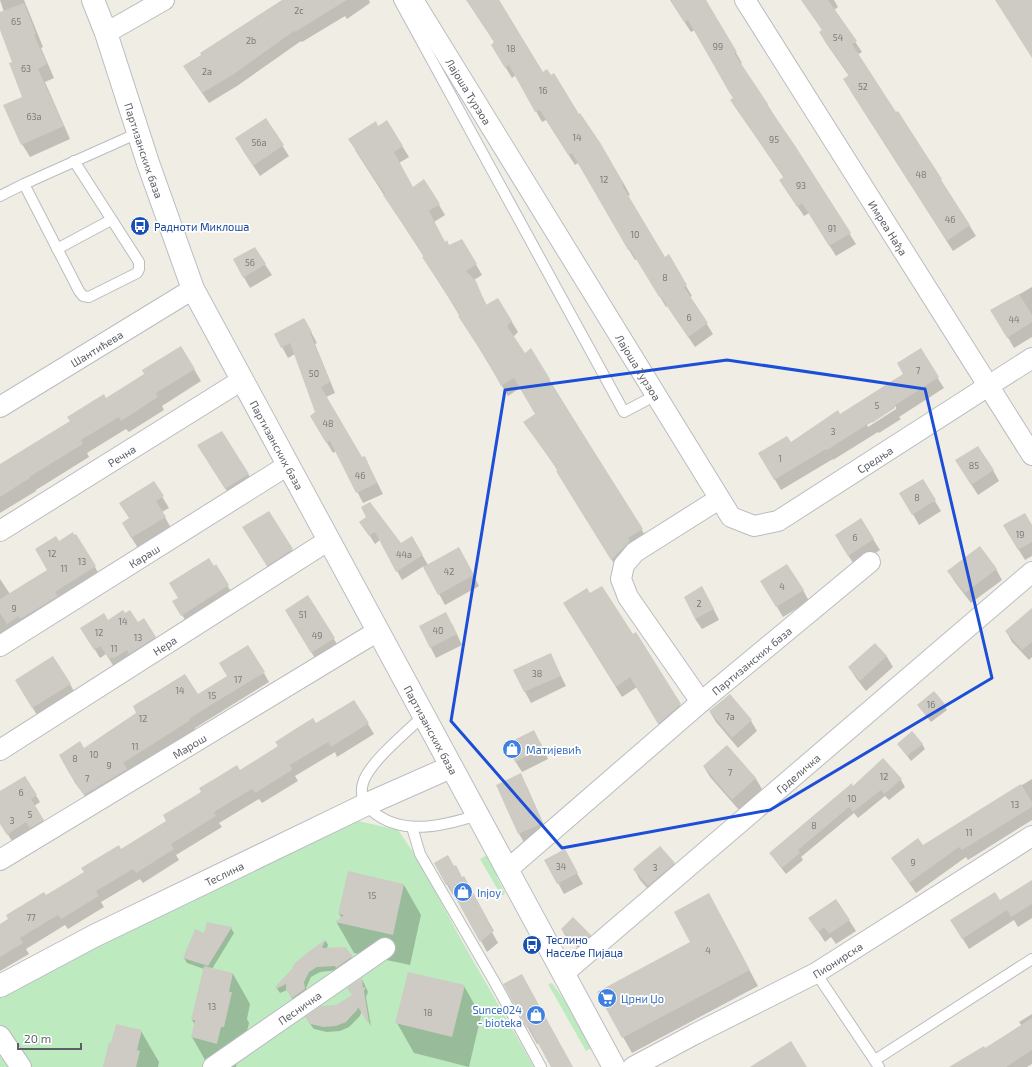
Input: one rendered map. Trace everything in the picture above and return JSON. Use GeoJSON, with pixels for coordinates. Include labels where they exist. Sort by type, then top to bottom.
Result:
{"type":"FeatureCollection","features":[{"type":"Feature","properties":{"kind":"street","name":"Партизанских база"},"geometry":{"type":"LineString","coordinates":[[93,0],[106,33],[138,133],[193,289],[614,1067]]}},
{"type":"Feature","properties":{"kind":"street"},"geometry":{"type":"LineString","coordinates":[[106,33],[164,0]]}},
{"type":"Feature","properties":{"kind":"street","name":"Лајоша Турзоа"},"geometry":{"type":"LineString","coordinates":[[413,0],[719,498]]}},
{"type":"Feature","properties":{"kind":"street","name":"Имреа Нађа"},"geometry":{"type":"LineString","coordinates":[[745,0],[1032,455]]}},
{"type":"Feature","properties":{"kind":"street","name":"Шантићева"},"geometry":{"type":"LineString","coordinates":[[0,407],[193,289]]}},
{"type":"Feature","properties":{"kind":"street","name":"Средња"},"geometry":{"type":"LineString","coordinates":[[719,498],[731,517],[754,526],[778,521],[1032,358]]}},
{"type":"Feature","properties":{"kind":"street","name":"Речна"},"geometry":{"type":"LineString","coordinates":[[0,531],[242,380]]}},
{"type":"Feature","properties":{"kind":"street","name":"Караш"},"geometry":{"type":"LineString","coordinates":[[0,646],[288,465]]}},
{"type":"Feature","properties":{"kind":"street"},"geometry":{"type":"LineString","coordinates":[[701,702],[628,597],[621,578],[624,565],[635,552],[719,498]]}},
{"type":"Feature","properties":{"kind":"street","name":"Нера"},"geometry":{"type":"LineString","coordinates":[[0,750],[329,540]]}},
{"type":"Feature","properties":{"kind":"street","name":"Партизанских база"},"geometry":{"type":"LineString","coordinates":[[507,870],[701,702],[870,562]]}},
{"type":"Feature","properties":{"kind":"street","name":"Грделичка"},"geometry":{"type":"LineString","coordinates":[[563,974],[1032,572]]}},
{"type":"Feature","properties":{"kind":"street","name":"Марош"},"geometry":{"type":"LineString","coordinates":[[0,860],[378,631]]}},
{"type":"Feature","properties":{"kind":"street","name":"Теслина"},"geometry":{"type":"LineString","coordinates":[[0,986],[94,936],[366,805],[451,767]]}},
{"type":"Feature","properties":{"kind":"street","name":"Пионирска"},"geometry":{"type":"LineString","coordinates":[[633,1067],[816,973],[1032,836]]}},
{"type":"Feature","properties":{"kind":"street","name":"Песничка"},"geometry":{"type":"LineString","coordinates":[[213,1067],[385,948]]}},
{"type":"Feature","properties":{"kind":"street"},"geometry":{"type":"LineString","coordinates":[[0,1036],[21,1067]]}},
{"type":"Feature","properties":{"kind":"lane"},"geometry":{"type":"LineString","coordinates":[[399,0],[624,412],[656,395]]}},
{"type":"Feature","properties":{"kind":"lane"},"geometry":{"type":"LineString","coordinates":[[0,196],[138,133]]}},
{"type":"Feature","properties":{"kind":"lane"},"geometry":{"type":"LineString","coordinates":[[24,184],[79,291],[84,296],[89,297],[136,273],[139,269],[138,262],[74,161]]}},
{"type":"Feature","properties":{"kind":"lane"},"geometry":{"type":"LineString","coordinates":[[57,249],[111,220]]}},
{"type":"Feature","properties":{"kind":"lane"},"geometry":{"type":"LineString","coordinates":[[424,715],[378,759],[369,772],[363,782],[362,794],[366,805],[378,816],[395,825],[412,827],[433,826],[455,822],[478,815]]}},
{"type":"Feature","properties":{"kind":"lane"},"geometry":{"type":"LineString","coordinates":[[412,827],[420,854],[494,981],[541,1067]]}},
{"type":"Feature","properties":{"kind":"lane"},"geometry":{"type":"LineString","coordinates":[[816,973],[877,1064],[1032,959]]}},
{"type":"Feature","properties":{"kind":"highlighted area"},"geometry":{"type":"Polygon","coordinates":[[[727,360],[925,389],[992,678],[770,810],[562,848],[451,721],[505,390],[727,360]]]}},
{"type":"Feature","properties":{"kind":"green space"},"geometry":{"type":"Polygon","coordinates":[[[354,820],[398,830],[420,862],[458,934],[534,1067],[0,1067],[0,993],[354,820]]]}},
{"type":"Feature","properties":{"kind":"green space"},"geometry":{"type":"Polygon","coordinates":[[[487,855],[498,874],[497,877],[505,893],[504,895],[501,895],[480,859],[487,855]]]}},
{"type":"Feature","properties":{"kind":"green space"},"geometry":{"type":"Polygon","coordinates":[[[552,983],[580,1022],[593,1047],[586,1051],[548,984],[552,983]]]}},
{"type":"Feature","properties":{"kind":"building"},"geometry":{"type":"Polygon","coordinates":[[[282,0],[347,0],[295,32],[294,31],[231,76],[202,93],[183,66],[201,55],[200,53],[282,0]]]}},
{"type":"Feature","properties":{"kind":"building"},"geometry":{"type":"Polygon","coordinates":[[[466,0],[499,0],[543,72],[547,69],[551,75],[554,73],[579,114],[580,113],[601,144],[624,184],[622,185],[665,257],[669,254],[687,285],[684,287],[708,323],[688,337],[660,296],[659,297],[630,249],[628,250],[572,153],[568,155],[540,110],[535,112],[509,65],[505,68],[491,45],[494,42],[466,0]]]}},
{"type":"Feature","properties":{"kind":"building"},"geometry":{"type":"Polygon","coordinates":[[[670,0],[706,0],[737,52],[734,53],[851,233],[829,246],[802,203],[797,207],[779,180],[784,177],[730,100],[733,98],[688,20],[684,22],[670,0]]]}},
{"type":"Feature","properties":{"kind":"building"},"geometry":{"type":"Polygon","coordinates":[[[801,0],[828,0],[857,41],[852,44],[896,112],[898,111],[970,225],[947,241],[843,79],[849,75],[819,32],[822,30],[801,0]]]}},
{"type":"Feature","properties":{"kind":"building"},"geometry":{"type":"Polygon","coordinates":[[[995,0],[1032,0],[1032,58],[995,0]]]}},
{"type":"Feature","properties":{"kind":"building"},"geometry":{"type":"Polygon","coordinates":[[[24,3],[36,34],[34,35],[47,64],[38,69],[64,126],[21,145],[3,105],[22,97],[9,63],[12,62],[0,30],[0,12],[24,3]]]}},
{"type":"Feature","properties":{"kind":"building"},"geometry":{"type":"Polygon","coordinates":[[[266,118],[284,145],[253,166],[235,138],[266,118]]]}},
{"type":"Feature","properties":{"kind":"building"},"geometry":{"type":"Polygon","coordinates":[[[387,120],[403,146],[394,152],[413,187],[424,179],[440,204],[429,211],[445,242],[447,240],[449,245],[462,239],[477,264],[466,271],[476,281],[486,305],[498,298],[512,321],[507,326],[525,353],[531,348],[550,379],[549,380],[643,529],[628,538],[630,541],[611,560],[556,471],[558,470],[523,422],[535,414],[514,378],[501,386],[488,362],[458,316],[460,315],[422,257],[424,256],[348,139],[376,121],[378,126],[387,120]]]}},
{"type":"Feature","properties":{"kind":"building"},"geometry":{"type":"Polygon","coordinates":[[[255,247],[266,264],[243,278],[233,259],[255,247]]]}},
{"type":"Feature","properties":{"kind":"building"},"geometry":{"type":"Polygon","coordinates":[[[1019,294],[1032,315],[1032,322],[1007,338],[990,310],[1019,294]]]}},
{"type":"Feature","properties":{"kind":"building"},"geometry":{"type":"Polygon","coordinates":[[[304,318],[312,332],[310,333],[330,382],[321,387],[362,457],[365,456],[377,483],[356,493],[330,441],[326,443],[310,416],[315,412],[290,343],[281,348],[274,334],[304,318]]]}},
{"type":"Feature","properties":{"kind":"building"},"geometry":{"type":"Polygon","coordinates":[[[181,346],[195,369],[156,393],[158,397],[121,421],[119,417],[81,440],[83,444],[29,477],[30,478],[0,497],[0,464],[70,421],[67,417],[104,394],[106,398],[144,374],[142,370],[181,346]]]}},
{"type":"Feature","properties":{"kind":"building"},"geometry":{"type":"Polygon","coordinates":[[[921,348],[939,377],[894,406],[895,408],[872,423],[871,422],[827,450],[826,449],[774,480],[758,453],[787,436],[791,442],[838,410],[840,414],[903,374],[897,363],[921,348]]]}},
{"type":"Feature","properties":{"kind":"building"},"geometry":{"type":"Polygon","coordinates":[[[222,431],[249,474],[225,489],[197,445],[222,431]]]}},
{"type":"Feature","properties":{"kind":"building"},"geometry":{"type":"Polygon","coordinates":[[[978,446],[994,470],[971,485],[955,460],[978,446]]]}},
{"type":"Feature","properties":{"kind":"building"},"geometry":{"type":"Polygon","coordinates":[[[923,479],[936,500],[912,515],[899,493],[923,479]]]}},
{"type":"Feature","properties":{"kind":"building"},"geometry":{"type":"Polygon","coordinates":[[[154,481],[164,496],[156,501],[166,517],[131,538],[122,523],[129,518],[119,503],[154,481]]]}},
{"type":"Feature","properties":{"kind":"building"},"geometry":{"type":"Polygon","coordinates":[[[370,502],[401,543],[412,536],[423,555],[396,572],[375,532],[369,536],[359,522],[366,517],[361,507],[370,502]]]}},
{"type":"Feature","properties":{"kind":"building"},"geometry":{"type":"Polygon","coordinates":[[[269,511],[293,549],[267,566],[242,527],[269,511]]]}},
{"type":"Feature","properties":{"kind":"building"},"geometry":{"type":"Polygon","coordinates":[[[1025,513],[1032,525],[1032,542],[1018,550],[1003,525],[1025,513]]]}},
{"type":"Feature","properties":{"kind":"building"},"geometry":{"type":"Polygon","coordinates":[[[861,518],[874,539],[848,556],[835,535],[861,518]]]}},
{"type":"Feature","properties":{"kind":"building"},"geometry":{"type":"Polygon","coordinates":[[[73,532],[74,535],[76,534],[96,566],[55,592],[58,596],[20,619],[19,616],[7,624],[0,613],[0,599],[47,570],[35,549],[56,536],[59,541],[73,532]]]}},
{"type":"Feature","properties":{"kind":"building"},"geometry":{"type":"Polygon","coordinates":[[[980,546],[997,569],[965,593],[947,571],[980,546]]]}},
{"type":"Feature","properties":{"kind":"building"},"geometry":{"type":"Polygon","coordinates":[[[459,547],[474,575],[438,595],[423,567],[459,547]]]}},
{"type":"Feature","properties":{"kind":"building"},"geometry":{"type":"Polygon","coordinates":[[[209,558],[214,566],[216,564],[229,585],[181,616],[172,601],[178,598],[169,583],[209,558]]]}},
{"type":"Feature","properties":{"kind":"building"},"geometry":{"type":"Polygon","coordinates":[[[787,564],[804,590],[776,607],[760,581],[787,564]]]}},
{"type":"Feature","properties":{"kind":"building"},"geometry":{"type":"Polygon","coordinates":[[[602,586],[633,634],[636,632],[681,704],[658,724],[630,677],[616,687],[563,603],[587,588],[590,593],[602,586]]]}},
{"type":"Feature","properties":{"kind":"building"},"geometry":{"type":"Polygon","coordinates":[[[702,586],[714,609],[695,619],[684,597],[702,586]]]}},
{"type":"Feature","properties":{"kind":"building"},"geometry":{"type":"Polygon","coordinates":[[[308,595],[335,638],[311,653],[285,610],[308,595]]]}},
{"type":"Feature","properties":{"kind":"building"},"geometry":{"type":"Polygon","coordinates":[[[1032,608],[1032,642],[1022,650],[1005,631],[1032,608]]]}},
{"type":"Feature","properties":{"kind":"building"},"geometry":{"type":"Polygon","coordinates":[[[123,610],[125,613],[130,610],[138,622],[144,618],[156,637],[129,654],[127,650],[113,659],[112,657],[109,659],[100,646],[94,650],[80,628],[104,613],[108,620],[123,610]]]}},
{"type":"Feature","properties":{"kind":"building"},"geometry":{"type":"Polygon","coordinates":[[[446,612],[457,634],[430,648],[419,626],[446,612]]]}},
{"type":"Feature","properties":{"kind":"building"},"geometry":{"type":"Polygon","coordinates":[[[875,643],[887,656],[860,681],[848,667],[875,643]]]}},
{"type":"Feature","properties":{"kind":"building"},"geometry":{"type":"Polygon","coordinates":[[[248,645],[265,672],[190,718],[189,721],[123,763],[127,769],[84,795],[59,755],[80,741],[84,748],[136,713],[133,706],[185,674],[198,694],[227,676],[219,663],[248,645]]]}},
{"type":"Feature","properties":{"kind":"building"},"geometry":{"type":"Polygon","coordinates":[[[551,653],[561,676],[524,692],[513,670],[551,653]]]}},
{"type":"Feature","properties":{"kind":"building"},"geometry":{"type":"Polygon","coordinates":[[[53,656],[71,684],[32,708],[15,680],[53,656]]]}},
{"type":"Feature","properties":{"kind":"building"},"geometry":{"type":"Polygon","coordinates":[[[934,691],[945,704],[928,718],[917,705],[934,691]]]}},
{"type":"Feature","properties":{"kind":"building"},"geometry":{"type":"Polygon","coordinates":[[[730,694],[752,720],[732,738],[709,711],[730,694]]]}},
{"type":"Feature","properties":{"kind":"building"},"geometry":{"type":"Polygon","coordinates":[[[354,700],[369,723],[331,747],[328,742],[290,765],[292,770],[255,793],[252,789],[214,812],[216,816],[171,844],[174,849],[136,873],[133,869],[96,891],[99,896],[61,919],[58,915],[20,938],[23,943],[0,957],[0,924],[8,919],[6,915],[44,892],[46,895],[84,872],[81,868],[119,845],[121,849],[166,821],[163,815],[201,792],[199,788],[237,765],[240,770],[278,746],[275,742],[313,718],[316,723],[354,700]]]}},
{"type":"Feature","properties":{"kind":"building"},"geometry":{"type":"Polygon","coordinates":[[[534,730],[543,748],[515,762],[506,744],[534,730]]]}},
{"type":"Feature","properties":{"kind":"building"},"geometry":{"type":"Polygon","coordinates":[[[912,731],[923,744],[907,756],[897,744],[912,731]]]}},
{"type":"Feature","properties":{"kind":"building"},"geometry":{"type":"Polygon","coordinates":[[[727,745],[756,778],[732,800],[703,766],[727,745]]]}},
{"type":"Feature","properties":{"kind":"building"},"geometry":{"type":"Polygon","coordinates":[[[883,758],[902,779],[884,794],[881,790],[853,812],[849,807],[798,850],[800,853],[782,868],[769,853],[852,783],[853,786],[883,758]]]}},
{"type":"Feature","properties":{"kind":"building"},"geometry":{"type":"Polygon","coordinates":[[[521,773],[543,823],[518,834],[496,785],[521,773]]]}},
{"type":"Feature","properties":{"kind":"building"},"geometry":{"type":"Polygon","coordinates":[[[25,776],[37,795],[31,799],[44,820],[30,828],[26,822],[7,835],[0,824],[0,791],[25,776]]]}},
{"type":"Feature","properties":{"kind":"building"},"geometry":{"type":"Polygon","coordinates":[[[1021,784],[1032,802],[1032,807],[962,850],[959,847],[909,883],[891,858],[918,838],[923,845],[1021,784]]]}},
{"type":"Feature","properties":{"kind":"building"},"geometry":{"type":"Polygon","coordinates":[[[660,846],[675,863],[648,886],[633,869],[660,846]]]}},
{"type":"Feature","properties":{"kind":"building"},"geometry":{"type":"Polygon","coordinates":[[[565,849],[578,873],[557,884],[544,860],[565,849]]]}},
{"type":"Feature","properties":{"kind":"building"},"geometry":{"type":"Polygon","coordinates":[[[448,855],[454,866],[456,865],[462,877],[464,876],[493,931],[480,942],[448,884],[446,885],[434,863],[448,855]]]}},
{"type":"Feature","properties":{"kind":"building"},"geometry":{"type":"Polygon","coordinates":[[[348,871],[404,884],[393,935],[335,922],[344,915],[338,914],[348,871]]]}},
{"type":"Feature","properties":{"kind":"building"},"geometry":{"type":"Polygon","coordinates":[[[1032,880],[1032,904],[1011,917],[1007,910],[962,939],[950,920],[995,892],[1000,900],[1032,880]]]}},
{"type":"Feature","properties":{"kind":"building"},"geometry":{"type":"Polygon","coordinates":[[[709,893],[750,970],[622,1038],[597,992],[690,942],[674,912],[709,893]]]}},
{"type":"Feature","properties":{"kind":"building"},"geometry":{"type":"Polygon","coordinates":[[[836,899],[850,920],[829,934],[824,927],[818,932],[808,918],[836,899]]]}},
{"type":"Feature","properties":{"kind":"building"},"geometry":{"type":"Polygon","coordinates":[[[573,917],[591,935],[578,946],[561,929],[573,917]]]}},
{"type":"Feature","properties":{"kind":"building"},"geometry":{"type":"Polygon","coordinates":[[[207,922],[232,927],[208,966],[183,958],[195,929],[204,933],[207,922]]]}},
{"type":"Feature","properties":{"kind":"building"},"geometry":{"type":"Polygon","coordinates":[[[326,939],[322,948],[345,947],[353,956],[336,968],[335,966],[317,967],[309,972],[304,982],[305,989],[292,998],[286,990],[286,984],[276,989],[275,987],[292,969],[294,964],[326,939]]]}},
{"type":"Feature","properties":{"kind":"building"},"geometry":{"type":"Polygon","coordinates":[[[204,966],[233,973],[229,992],[232,992],[224,1027],[221,1027],[217,1044],[191,1037],[195,1020],[191,1020],[204,966]]]}},
{"type":"Feature","properties":{"kind":"building"},"geometry":{"type":"Polygon","coordinates":[[[408,972],[465,985],[452,1037],[395,1023],[408,972]]]}},
{"type":"Feature","properties":{"kind":"building"},"geometry":{"type":"Polygon","coordinates":[[[522,974],[573,1067],[551,1067],[529,1027],[527,1028],[503,984],[522,974]]]}},
{"type":"Feature","properties":{"kind":"building"},"geometry":{"type":"Polygon","coordinates":[[[362,978],[363,988],[366,986],[364,991],[368,1023],[358,1007],[346,1022],[336,1026],[323,1027],[311,1024],[312,1027],[305,1017],[321,1006],[336,1005],[352,995],[347,988],[362,978]]]}},
{"type":"Feature","properties":{"kind":"building"},"geometry":{"type":"Polygon","coordinates":[[[1032,1018],[1032,1050],[1006,1067],[949,1067],[984,1046],[985,1048],[1032,1018]]]}},
{"type":"Feature","properties":{"kind":"building"},"geometry":{"type":"Polygon","coordinates":[[[116,1024],[142,1030],[137,1050],[140,1051],[136,1067],[103,1067],[109,1042],[111,1043],[116,1024]]]}},
{"type":"Feature","properties":{"kind":"building"},"geometry":{"type":"Polygon","coordinates":[[[791,1041],[807,1067],[750,1067],[791,1041]]]}},
{"type":"Feature","properties":{"kind":"place","name":"Радноти Миклоша"},"geometry":{"type":"Point","coordinates":[140,226]}},
{"type":"Feature","properties":{"kind":"place","name":"Матијевић"},"geometry":{"type":"Point","coordinates":[512,749]}},
{"type":"Feature","properties":{"kind":"place","name":"Injoy"},"geometry":{"type":"Point","coordinates":[463,892]}},
{"type":"Feature","properties":{"kind":"place","name":"Теслино Насеље Пијаца"},"geometry":{"type":"Point","coordinates":[532,945]}},
{"type":"Feature","properties":{"kind":"place","name":"Црни Џо"},"geometry":{"type":"Point","coordinates":[607,998]}},
{"type":"Feature","properties":{"kind":"place","name":"Sunce024 - bioteka"},"geometry":{"type":"Point","coordinates":[536,1015]}}]}
